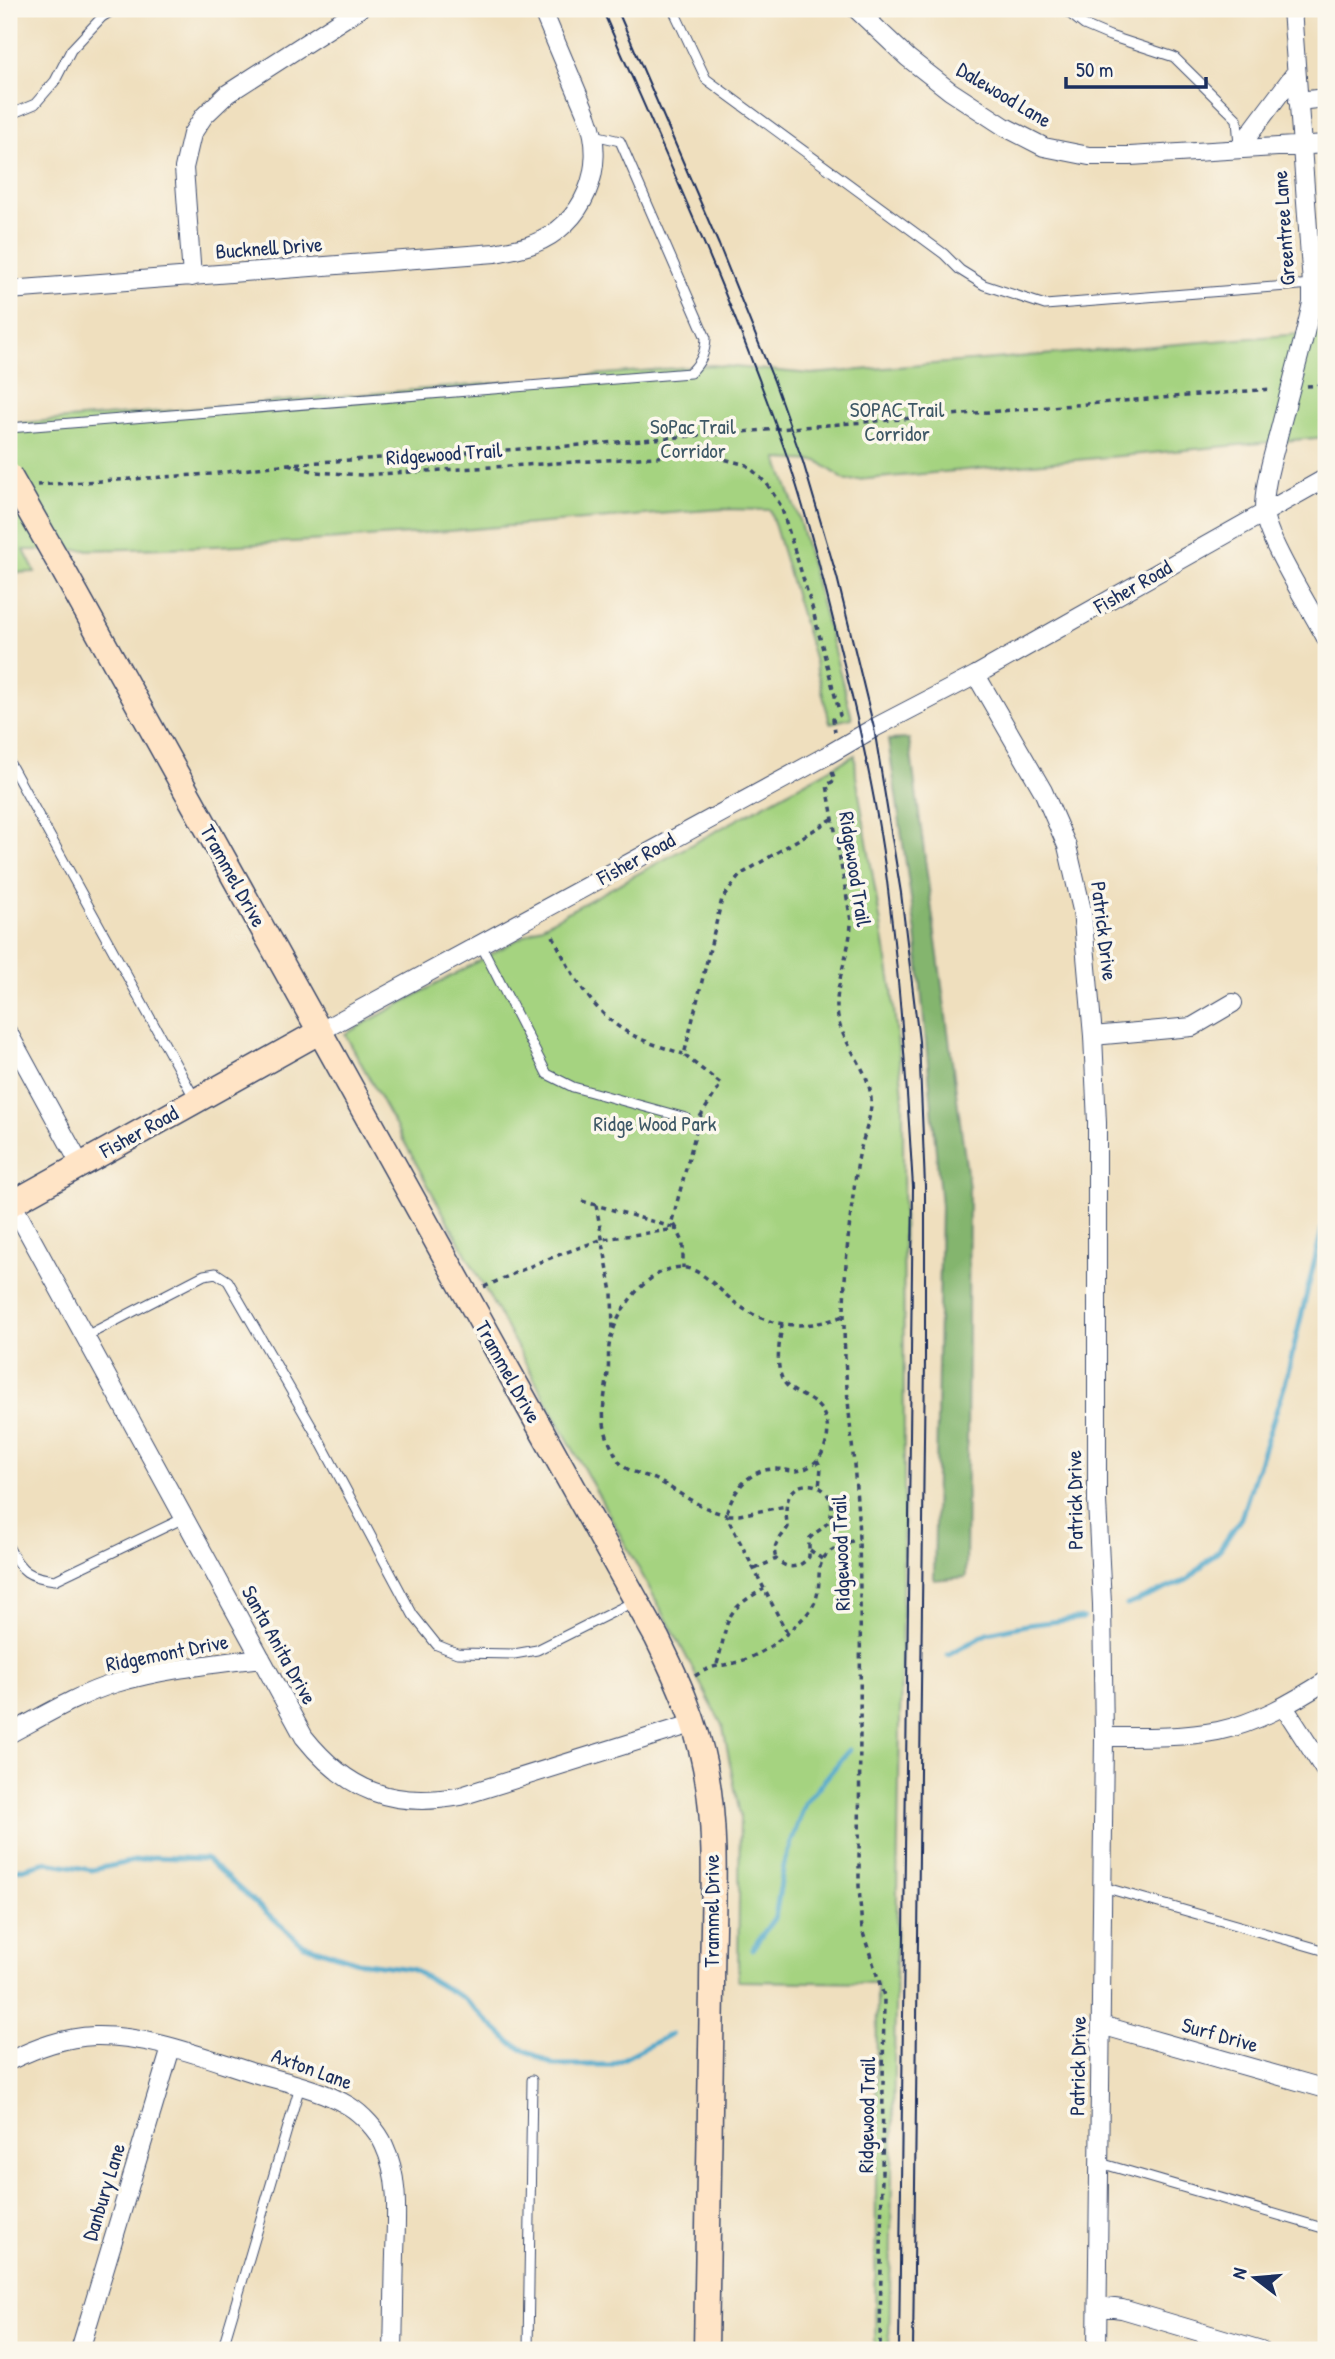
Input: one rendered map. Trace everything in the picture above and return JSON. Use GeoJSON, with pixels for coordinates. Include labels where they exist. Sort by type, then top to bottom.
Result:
{"type":"FeatureCollection","features":[{"type":"Feature","properties":{"kind":"street"},"geometry":{"type":"LineString","coordinates":[[192,276],[184,168],[192,134],[204,116],[227,94],[359,9]]}},
{"type":"Feature","properties":{"kind":"street"},"geometry":{"type":"LineString","coordinates":[[541,9],[594,135]]}},
{"type":"Feature","properties":{"kind":"street","name":"Dalewood Lane"},"geometry":{"type":"LineString","coordinates":[[856,9],[908,58],[950,91],[1005,127],[1044,148],[1089,156],[1130,156],[1326,144]]}},
{"type":"Feature","properties":{"kind":"street","name":"Greentree Lane"},"geometry":{"type":"LineString","coordinates":[[1264,513],[1266,485],[1277,440],[1304,337],[1319,303],[1312,284],[1292,9]]}},
{"type":"Feature","properties":{"kind":"street"},"geometry":{"type":"LineString","coordinates":[[1239,148],[1296,72]]}},
{"type":"Feature","properties":{"kind":"street"},"geometry":{"type":"LineString","coordinates":[[1298,101],[1326,98]]}},
{"type":"Feature","properties":{"kind":"street","name":"Bucknell Drive"},"geometry":{"type":"LineString","coordinates":[[9,290],[495,253],[533,244],[553,233],[584,201],[593,175],[596,150],[594,135]]}},
{"type":"Feature","properties":{"kind":"street","name":"Trammel Drive"},"geometry":{"type":"LineString","coordinates":[[9,474],[635,1601],[677,1680],[695,1723],[706,1769],[712,1822],[706,2350]]}},
{"type":"Feature","properties":{"kind":"street","name":"Fisher Road"},"geometry":{"type":"LineString","coordinates":[[11,1204],[319,1032],[874,728],[976,675],[1326,478]]}},
{"type":"Feature","properties":{"kind":"street"},"geometry":{"type":"LineString","coordinates":[[1264,513],[1269,533],[1326,638]]}},
{"type":"Feature","properties":{"kind":"street","name":"Patrick Drive"},"geometry":{"type":"LineString","coordinates":[[976,675],[1043,791],[1067,846],[1082,910],[1093,1036],[1097,1123],[1097,1501],[1104,1737],[1097,2350]]}},
{"type":"Feature","properties":{"kind":"street"},"geometry":{"type":"LineString","coordinates":[[1093,1036],[1192,1027],[1233,1003]]}},
{"type":"Feature","properties":{"kind":"street"},"geometry":{"type":"LineString","coordinates":[[9,1034],[80,1164]]}},
{"type":"Feature","properties":{"kind":"street","name":"Santa Anita Drive"},"geometry":{"type":"LineString","coordinates":[[11,1204],[86,1336],[304,1737],[321,1759],[371,1791],[401,1799],[431,1802],[461,1796],[695,1723]]}},
{"type":"Feature","properties":{"kind":"street","name":"Ridgemont Drive"},"geometry":{"type":"LineString","coordinates":[[9,1734],[71,1702],[115,1684],[186,1668],[261,1658]]}},
{"type":"Feature","properties":{"kind":"street"},"geometry":{"type":"LineString","coordinates":[[1104,1737],[1146,1737],[1221,1731],[1284,1707],[1326,1681]]}},
{"type":"Feature","properties":{"kind":"street"},"geometry":{"type":"LineString","coordinates":[[1284,1707],[1326,1772]]}},
{"type":"Feature","properties":{"kind":"street","name":"Surf Drive"},"geometry":{"type":"LineString","coordinates":[[1101,2025],[1326,2089]]}},
{"type":"Feature","properties":{"kind":"street","name":"Axton Lane"},"geometry":{"type":"LineString","coordinates":[[9,2061],[59,2041],[93,2036],[122,2037],[171,2048],[300,2086],[331,2096],[352,2108],[373,2128],[383,2143],[391,2165],[396,2194],[393,2350]]}},
{"type":"Feature","properties":{"kind":"street","name":"Danbury Lane"},"geometry":{"type":"LineString","coordinates":[[80,2350],[171,2048]]}},
{"type":"Feature","properties":{"kind":"street"},"geometry":{"type":"LineString","coordinates":[[1098,2306],[1122,2309],[1235,2347],[1261,2350]]}},
{"type":"Feature","properties":{"kind":"lane"},"geometry":{"type":"LineString","coordinates":[[9,116],[35,104],[55,80],[71,50],[102,17],[115,9]]}},
{"type":"Feature","properties":{"kind":"lane"},"geometry":{"type":"LineString","coordinates":[[673,9],[706,79],[944,254],[960,270],[984,285],[1045,305],[1312,284]]}},
{"type":"Feature","properties":{"kind":"lane"},"geometry":{"type":"LineString","coordinates":[[1064,9],[1084,25],[1174,57],[1237,119],[1239,148]]}},
{"type":"Feature","properties":{"kind":"lane"},"geometry":{"type":"LineString","coordinates":[[9,428],[690,373],[700,364],[705,353],[706,338],[620,141],[594,135]]}},
{"type":"Feature","properties":{"kind":"lane"},"geometry":{"type":"LineString","coordinates":[[9,762],[196,1100]]}},
{"type":"Feature","properties":{"kind":"lane"},"geometry":{"type":"LineString","coordinates":[[481,945],[547,1073],[573,1087],[686,1118]]}},
{"type":"Feature","properties":{"kind":"lane"},"geometry":{"type":"LineString","coordinates":[[86,1336],[204,1275],[216,1273],[228,1281],[320,1441],[413,1615],[437,1645],[457,1653],[514,1654],[537,1650],[635,1601]]}},
{"type":"Feature","properties":{"kind":"lane"},"geometry":{"type":"LineString","coordinates":[[9,1548],[18,1565],[34,1578],[55,1580],[184,1518]]}},
{"type":"Feature","properties":{"kind":"lane"},"geometry":{"type":"LineString","coordinates":[[1103,1887],[1326,1951]]}},
{"type":"Feature","properties":{"kind":"lane"},"geometry":{"type":"LineString","coordinates":[[528,2350],[532,2080]]}},
{"type":"Feature","properties":{"kind":"lane"},"geometry":{"type":"LineString","coordinates":[[222,2350],[300,2086]]}},
{"type":"Feature","properties":{"kind":"lane"},"geometry":{"type":"LineString","coordinates":[[1100,2163],[1326,2228]]}},
{"type":"Feature","properties":{"kind":"path"},"geometry":{"type":"LineString","coordinates":[[1299,387],[1326,385]]}},
{"type":"Feature","properties":{"kind":"path"},"geometry":{"type":"LineString","coordinates":[[35,486],[211,474],[288,464],[568,446],[1285,388]]}},
{"type":"Feature","properties":{"kind":"path","name":"Ridgewood Trail"},"geometry":{"type":"LineString","coordinates":[[288,464],[316,472],[362,475],[704,454],[747,465],[767,484],[780,506],[812,607],[840,715],[833,719],[836,735]]}},
{"type":"Feature","properties":{"kind":"path","name":"Ridgewood Trail"},"geometry":{"type":"LineString","coordinates":[[831,769],[835,780],[827,785],[851,921],[851,935],[839,980],[840,1025],[868,1083],[871,1099],[853,1194],[844,1316],[844,1363],[859,1539],[859,1886],[862,1930],[884,1996],[880,2350]]}},
{"type":"Feature","properties":{"kind":"path"},"geometry":{"type":"LineString","coordinates":[[684,1055],[722,900],[740,875],[832,819]]}},
{"type":"Feature","properties":{"kind":"path"},"geometry":{"type":"LineString","coordinates":[[553,936],[575,981],[604,1014],[622,1029],[684,1055],[721,1084],[701,1113],[672,1221],[683,1242],[683,1268]]}},
{"type":"Feature","properties":{"kind":"path"},"geometry":{"type":"LineString","coordinates":[[582,1202],[677,1229]]}},
{"type":"Feature","properties":{"kind":"path"},"geometry":{"type":"LineString","coordinates":[[596,1205],[612,1292],[613,1334]]}},
{"type":"Feature","properties":{"kind":"path"},"geometry":{"type":"LineString","coordinates":[[484,1287],[542,1261],[603,1239],[677,1229]]}},
{"type":"Feature","properties":{"kind":"path"},"geometry":{"type":"LineString","coordinates":[[786,1506],[726,1515],[710,1511],[656,1480],[621,1465],[605,1435],[602,1409],[609,1346],[623,1310],[639,1289],[658,1274],[674,1268],[683,1268],[701,1275],[754,1315],[782,1324],[808,1326],[844,1316]]}},
{"type":"Feature","properties":{"kind":"path"},"geometry":{"type":"LineString","coordinates":[[782,1324],[778,1358],[780,1373],[785,1384],[813,1401],[825,1416],[827,1444],[817,1460],[800,1470],[770,1469],[751,1475],[738,1488],[726,1515],[787,1633]]}},
{"type":"Feature","properties":{"kind":"path"},"geometry":{"type":"LineString","coordinates":[[817,1460],[821,1468],[819,1486]]}},
{"type":"Feature","properties":{"kind":"path"},"geometry":{"type":"LineString","coordinates":[[810,1483],[819,1486],[831,1503],[831,1516],[827,1524],[809,1539],[809,1557],[798,1566],[790,1567],[776,1559],[773,1551],[776,1542],[788,1527],[785,1513],[787,1498],[800,1485],[810,1483]]}},
{"type":"Feature","properties":{"kind":"path"},"geometry":{"type":"LineString","coordinates":[[695,1676],[717,1664],[743,1661],[787,1633],[806,1615],[817,1598],[822,1559],[840,1544],[859,1539]]}},
{"type":"Feature","properties":{"kind":"path"},"geometry":{"type":"LineString","coordinates":[[810,1550],[822,1559]]}},
{"type":"Feature","properties":{"kind":"path"},"geometry":{"type":"LineString","coordinates":[[755,1569],[776,1559]]}},
{"type":"Feature","properties":{"kind":"path"},"geometry":{"type":"LineString","coordinates":[[717,1664],[724,1633],[734,1608],[764,1589]]}},
{"type":"Feature","properties":{"kind":"green space","name":"SoPac Trail Corridor"},"geometry":{"type":"Polygon","coordinates":[[[1326,332],[1326,437],[846,481],[818,461],[777,459],[798,516],[852,718],[830,723],[812,651],[770,510],[723,509],[199,547],[24,550],[35,572],[9,573],[9,424],[712,365],[811,374],[1326,332]]]}},
{"type":"Feature","properties":{"kind":"green space"},"geometry":{"type":"Polygon","coordinates":[[[909,739],[969,1188],[966,1577],[934,1580],[941,1206],[916,933],[888,740],[909,739]]]}},
{"type":"Feature","properties":{"kind":"green space","name":"Ridge Wood Park"},"geometry":{"type":"Polygon","coordinates":[[[855,755],[856,776],[892,990],[903,1095],[904,1495],[889,2350],[875,2350],[877,1983],[738,1981],[740,1815],[723,1727],[345,1034],[855,755]]]}},
{"type":"Feature","properties":{"kind":"waterway"},"geometry":{"type":"LineString","coordinates":[[1326,831],[1320,867],[1326,883]]}},
{"type":"Feature","properties":{"kind":"waterway"},"geometry":{"type":"LineString","coordinates":[[1127,1605],[1187,1580],[1220,1549],[1241,1518],[1285,1384],[1326,1213]]}},
{"type":"Feature","properties":{"kind":"waterway"},"geometry":{"type":"LineString","coordinates":[[948,1655],[988,1633],[1083,1618]]}},
{"type":"Feature","properties":{"kind":"waterway"},"geometry":{"type":"LineString","coordinates":[[752,1949],[775,1917],[785,1859],[805,1804],[849,1750]]}},
{"type":"Feature","properties":{"kind":"waterway"},"geometry":{"type":"LineString","coordinates":[[9,1872],[47,1862],[92,1870],[153,1857],[206,1859],[302,1944],[358,1962],[411,1969],[463,1998],[511,2043],[554,2065],[611,2065],[671,2034]]}},
{"type":"Feature","properties":{"kind":"tram line"},"geometry":{"type":"LineString","coordinates":[[602,9],[723,289],[788,459],[814,545],[852,698],[874,797],[885,864],[900,1006],[913,1187],[899,2350]]}},
{"type":"Feature","properties":{"kind":"tram line"},"geometry":{"type":"LineString","coordinates":[[617,9],[719,245],[774,381],[803,462],[837,577],[874,728],[901,893],[919,1041],[925,1186],[913,2350]]}},
{"type":"Feature","properties":{"kind":"park label","name":"SOPAC Trail Corridor"},"geometry":{"type":"Point","coordinates":[897,422]}}]}
